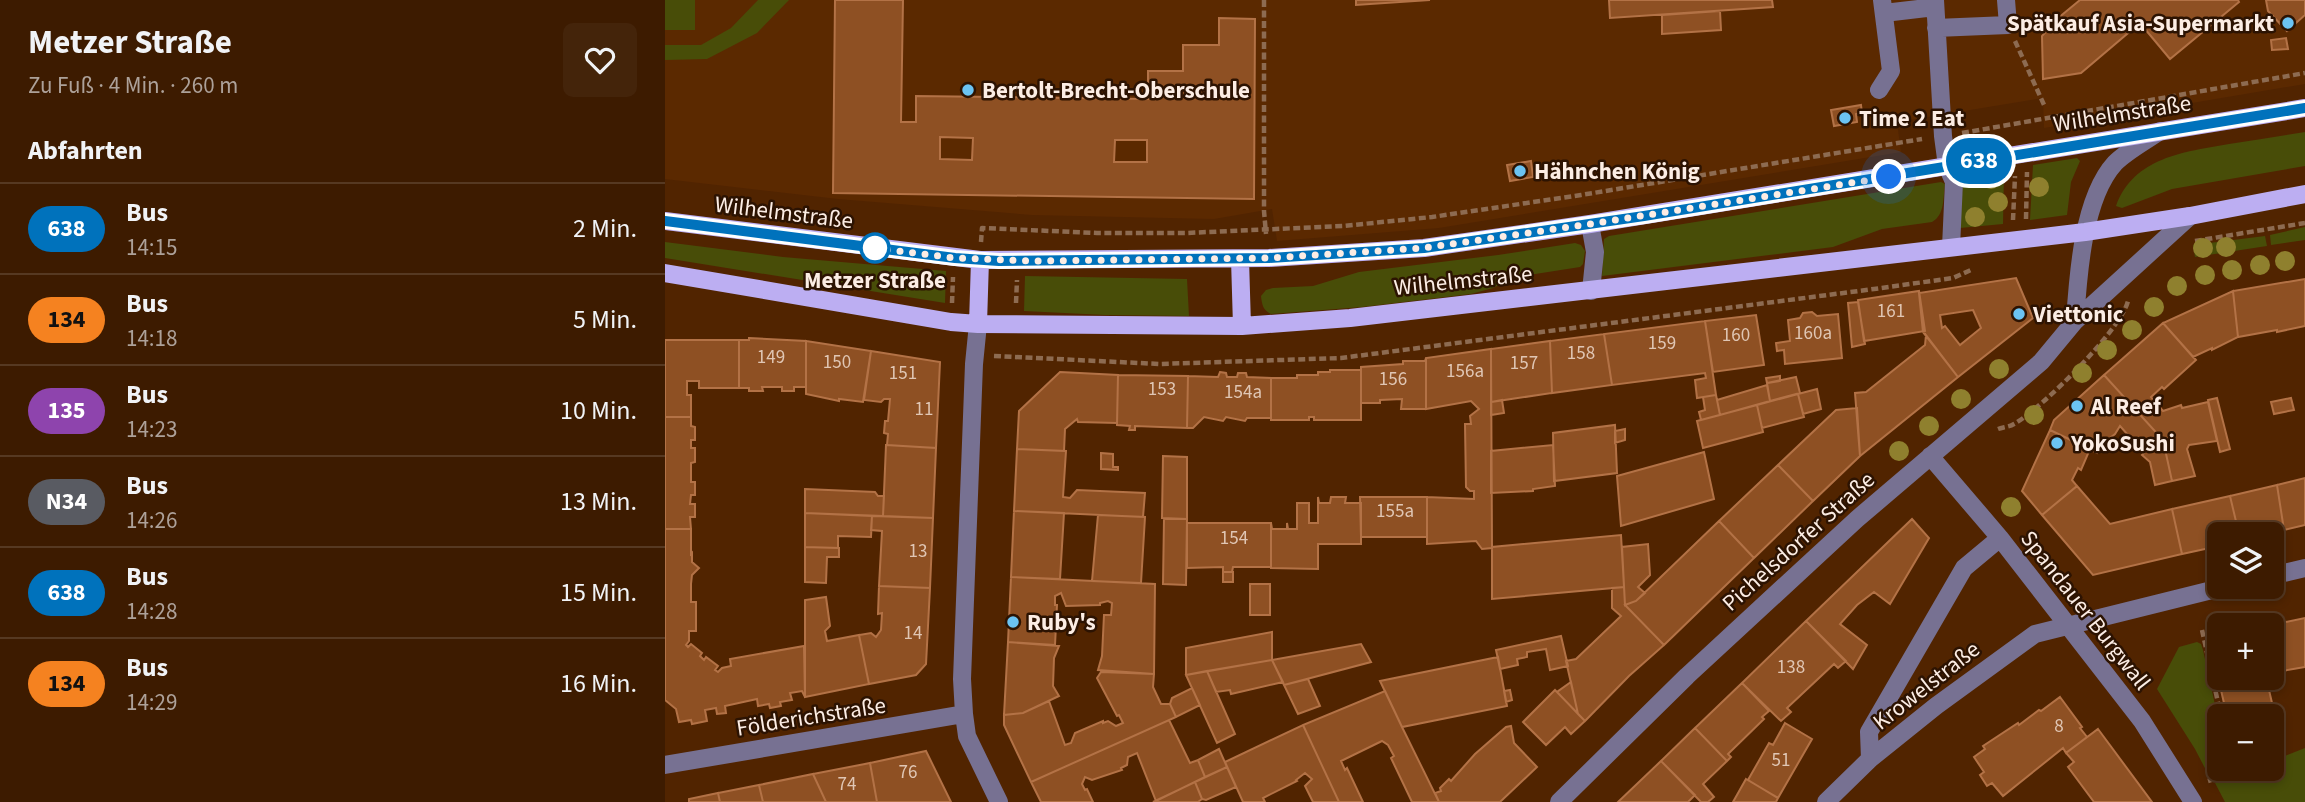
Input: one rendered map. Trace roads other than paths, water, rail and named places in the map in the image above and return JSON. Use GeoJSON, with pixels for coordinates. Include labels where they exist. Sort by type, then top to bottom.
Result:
{"type":"FeatureCollection","features":[{"type":"Feature","properties":{"kind":"main road","name":"Wilhelmstraße"},"geometry":{"type":"LineString","coordinates":[[665,221],[980,260],[1240,259],[1424,248],[1590,224],[2305,108]]}},
{"type":"Feature","properties":{"kind":"main road","name":"Wilhelmstraße"},"geometry":{"type":"LineString","coordinates":[[665,273],[951,322],[1242,326],[1350,318],[2085,232],[2190,216],[2305,194]]}},
{"type":"Feature","properties":{"kind":"main road"},"geometry":{"type":"LineString","coordinates":[[1240,259],[1242,326]]}},
{"type":"Feature","properties":{"kind":"main road"},"geometry":{"type":"LineString","coordinates":[[978,324],[980,260]]}},
{"type":"Feature","properties":{"kind":"street"},"geometry":{"type":"LineString","coordinates":[[1936,28],[2008,25],[2006,0]]}},
{"type":"Feature","properties":{"kind":"street"},"geometry":{"type":"LineString","coordinates":[[1879,90],[1891,71],[1883,6],[1935,4],[1943,136],[1947,166],[1954,182],[1951,247]]}},
{"type":"Feature","properties":{"kind":"street"},"geometry":{"type":"LineString","coordinates":[[2075,321],[2085,232],[2102,183],[2116,163],[2160,131]]}},
{"type":"Feature","properties":{"kind":"street","name":"Pichelsdorfer Straße"},"geometry":{"type":"LineString","coordinates":[[1559,802],[1687,676],[1857,519],[2041,362],[2075,321],[2190,216]]}},
{"type":"Feature","properties":{"kind":"street"},"geometry":{"type":"LineString","coordinates":[[1590,224],[1595,252],[1591,291]]}},
{"type":"Feature","properties":{"kind":"street"},"geometry":{"type":"LineString","coordinates":[[978,324],[974,364],[962,679],[967,736],[999,802]]}},
{"type":"Feature","properties":{"kind":"street","name":"Spandauer Burgwall"},"geometry":{"type":"LineString","coordinates":[[1930,456],[2000,538],[2142,721],[2193,802]]}},
{"type":"Feature","properties":{"kind":"street"},"geometry":{"type":"LineString","coordinates":[[1870,759],[1869,732],[1964,568],[2000,538]]}},
{"type":"Feature","properties":{"kind":"street"},"geometry":{"type":"LineString","coordinates":[[2284,573],[2305,568]]}},
{"type":"Feature","properties":{"kind":"street","name":"Krowelstraße"},"geometry":{"type":"LineString","coordinates":[[1826,802],[1870,759],[1944,699],[2035,634],[2207,591]]}},
{"type":"Feature","properties":{"kind":"street","name":"Földerichstraße"},"geometry":{"type":"LineString","coordinates":[[665,765],[964,714]]}},
{"type":"Feature","properties":{"kind":"place","name":"Spätkauf Asia-Supermarkt"},"geometry":{"type":"Point","coordinates":[2288,23]}},
{"type":"Feature","properties":{"kind":"place","name":"Bertolt-Brecht-Oberschule"},"geometry":{"type":"Point","coordinates":[968,90]}},
{"type":"Feature","properties":{"kind":"place","name":"Time 2 Eat"},"geometry":{"type":"Point","coordinates":[1845,118]}},
{"type":"Feature","properties":{"kind":"place","name":"Hähnchen König"},"geometry":{"type":"Point","coordinates":[1520,171]}},
{"type":"Feature","properties":{"kind":"place","name":"Metzer Straße"},"geometry":{"type":"Point","coordinates":[875,248]}},
{"type":"Feature","properties":{"kind":"place","name":"Viettonic"},"geometry":{"type":"Point","coordinates":[2019,314]}},
{"type":"Feature","properties":{"kind":"place","name":"Al Reef"},"geometry":{"type":"Point","coordinates":[2077,406]}},
{"type":"Feature","properties":{"kind":"place","name":"YokoSushi"},"geometry":{"type":"Point","coordinates":[2057,443]}},
{"type":"Feature","properties":{"kind":"place","name":"Ruby's"},"geometry":{"type":"Point","coordinates":[1013,622]}}]}
